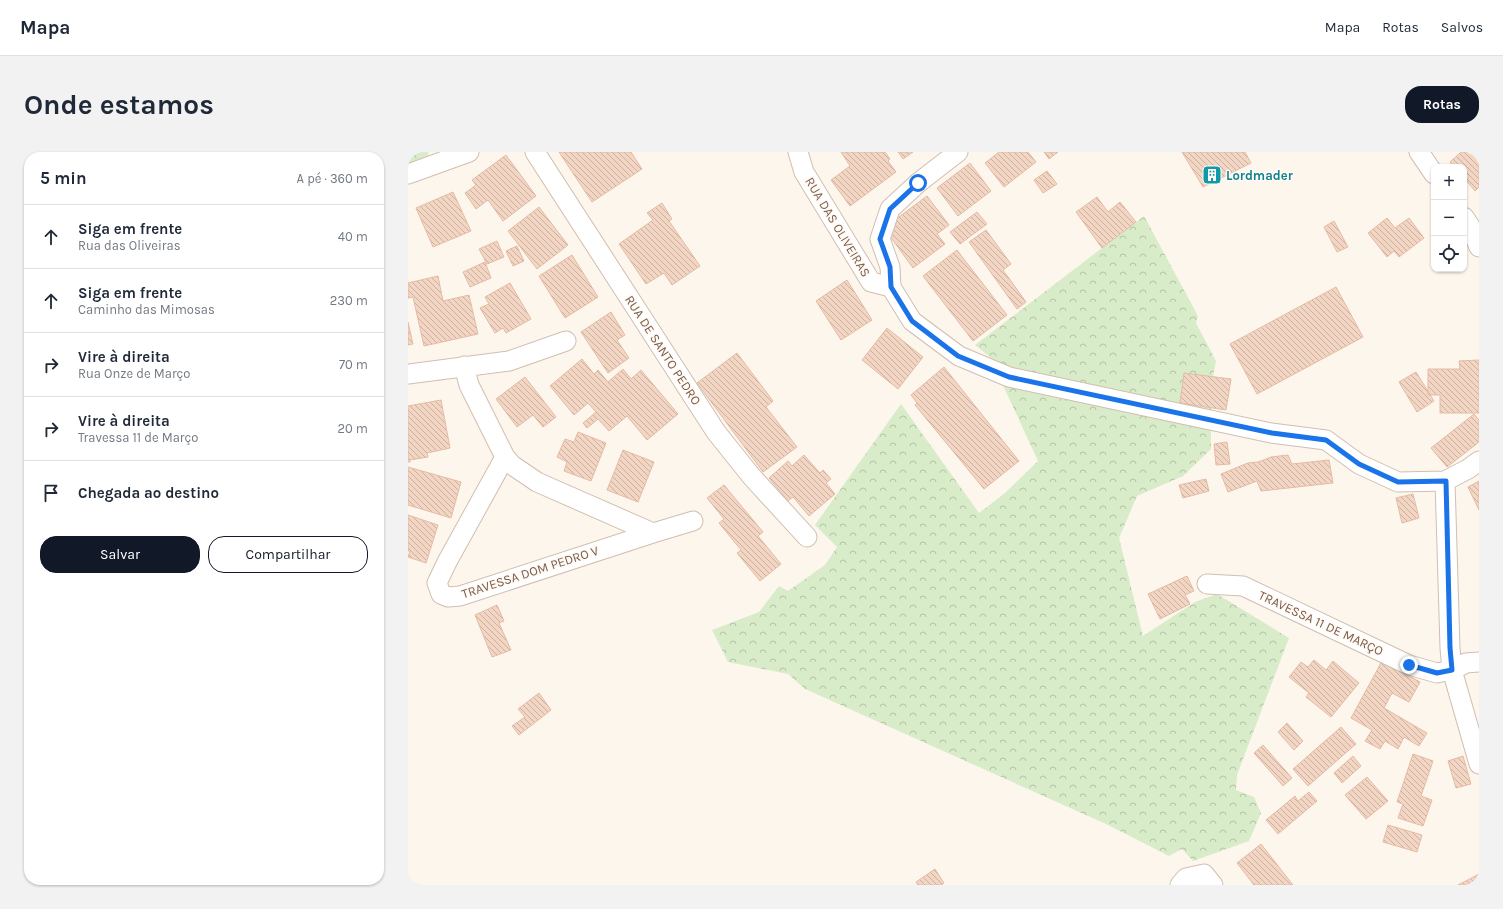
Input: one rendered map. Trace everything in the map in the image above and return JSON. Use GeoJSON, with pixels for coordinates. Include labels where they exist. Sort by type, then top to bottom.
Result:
{"type":"FeatureCollection","features":[{"type":"Feature","properties":{"kind":"street"},"geometry":{"type":"LineString","coordinates":[[408,174],[469,152]]}},
{"type":"Feature","properties":{"kind":"street","name":"RUA DE SANTO PEDRO"},"geometry":{"type":"LineString","coordinates":[[535,152],[716,432],[752,477],[806,537]]}},
{"type":"Feature","properties":{"kind":"street","name":"RUA DAS OLIVEIRAS"},"geometry":{"type":"LineString","coordinates":[[798,152],[804,172],[871,282],[891,287],[890,267],[880,239],[890,209],[918,183],[958,152]]}},
{"type":"Feature","properties":{"kind":"street"},"geometry":{"type":"LineString","coordinates":[[1419,152],[1431,170]]}},
{"type":"Feature","properties":{"kind":"street"},"geometry":{"type":"LineString","coordinates":[[1467,222],[1479,246]]}},
{"type":"Feature","properties":{"kind":"street"},"geometry":{"type":"LineString","coordinates":[[891,287],[912,321],[958,356],[1009,377],[1272,433],[1326,440],[1359,464],[1398,482],[1446,481],[1479,461]]}},
{"type":"Feature","properties":{"kind":"street"},"geometry":{"type":"LineString","coordinates":[[408,374],[509,361],[566,341]]}},
{"type":"Feature","properties":{"kind":"street"},"geometry":{"type":"LineString","coordinates":[[464,366],[469,385],[505,457],[512,465],[537,482],[653,533]]}},
{"type":"Feature","properties":{"kind":"street","name":"TRAVESSA DOM PEDRO V"},"geometry":{"type":"LineString","coordinates":[[505,457],[437,583],[441,594],[448,597],[460,596],[693,521]]}},
{"type":"Feature","properties":{"kind":"street"},"geometry":{"type":"LineString","coordinates":[[1446,481],[1450,648],[1452,670],[1479,764]]}},
{"type":"Feature","properties":{"kind":"street","name":"TRAVESSA 11 DE MARÇO"},"geometry":{"type":"LineString","coordinates":[[1207,584],[1243,586],[1409,665],[1437,673],[1452,670],[1466,663],[1479,662]]}},
{"type":"Feature","properties":{"kind":"street"},"geometry":{"type":"LineString","coordinates":[[1180,885],[1186,878],[1204,874],[1213,885]]}},
{"type":"Feature","properties":{"kind":"green space"},"geometry":{"type":"Polygon","coordinates":[[[408,152],[428,152],[429,155],[408,163],[408,152]]]}},
{"type":"Feature","properties":{"kind":"green space"},"geometry":{"type":"Polygon","coordinates":[[[1144,216],[1198,316],[1196,323],[1216,361],[1211,387],[1211,449],[1183,476],[1137,496],[1119,538],[1143,636],[1195,602],[1217,594],[1289,638],[1237,775],[1236,790],[1254,797],[1261,813],[1249,841],[1193,861],[1182,849],[1169,856],[1106,824],[805,689],[788,674],[728,662],[712,630],[759,612],[779,586],[788,591],[825,565],[837,547],[815,525],[901,404],[979,513],[1005,493],[1038,461],[990,357],[975,345],[1144,216]]]}},
{"type":"Feature","properties":{"kind":"building"},"geometry":{"type":"Polygon","coordinates":[[[559,152],[631,152],[642,169],[592,202],[559,152]]]}},
{"type":"Feature","properties":{"kind":"building"},"geometry":{"type":"Polygon","coordinates":[[[841,152],[885,152],[890,159],[888,161],[896,172],[850,206],[831,180],[850,166],[841,152]]]}},
{"type":"Feature","properties":{"kind":"building"},"geometry":{"type":"Polygon","coordinates":[[[898,152],[913,152],[903,159],[898,152]]]}},
{"type":"Feature","properties":{"kind":"building"},"geometry":{"type":"Polygon","coordinates":[[[999,152],[1028,152],[1036,162],[1004,187],[985,163],[999,152]]]}},
{"type":"Feature","properties":{"kind":"building"},"geometry":{"type":"Polygon","coordinates":[[[1044,152],[1058,152],[1049,159],[1044,152]]]}},
{"type":"Feature","properties":{"kind":"building","name":"Lordmader"},"geometry":{"type":"Polygon","coordinates":[[[1182,152],[1245,152],[1251,163],[1203,187],[1182,152]]]}},
{"type":"Feature","properties":{"kind":"building"},"geometry":{"type":"Polygon","coordinates":[[[1461,152],[1479,152],[1479,187],[1475,191],[1467,182],[1467,164],[1452,164],[1450,162],[1461,152]]]}},
{"type":"Feature","properties":{"kind":"building"},"geometry":{"type":"Polygon","coordinates":[[[506,155],[536,196],[503,221],[488,200],[476,209],[465,193],[476,185],[472,180],[506,155]]]}},
{"type":"Feature","properties":{"kind":"building"},"geometry":{"type":"Polygon","coordinates":[[[970,163],[991,191],[958,216],[937,188],[970,163]]]}},
{"type":"Feature","properties":{"kind":"building"},"geometry":{"type":"Polygon","coordinates":[[[1047,171],[1057,184],[1043,193],[1034,180],[1047,171]]]}},
{"type":"Feature","properties":{"kind":"building"},"geometry":{"type":"Polygon","coordinates":[[[453,192],[471,231],[433,247],[416,208],[453,192]]]}},
{"type":"Feature","properties":{"kind":"building"},"geometry":{"type":"Polygon","coordinates":[[[927,196],[949,225],[937,234],[945,244],[913,268],[884,228],[927,196]]]}},
{"type":"Feature","properties":{"kind":"building"},"geometry":{"type":"Polygon","coordinates":[[[1097,197],[1108,212],[1120,202],[1136,222],[1102,248],[1076,212],[1097,197]]]}},
{"type":"Feature","properties":{"kind":"building"},"geometry":{"type":"Polygon","coordinates":[[[662,203],[672,219],[669,221],[700,266],[672,285],[664,273],[646,284],[619,244],[653,220],[647,213],[662,203]]]}},
{"type":"Feature","properties":{"kind":"building"},"geometry":{"type":"Polygon","coordinates":[[[539,207],[568,245],[537,269],[508,231],[539,207]]]}},
{"type":"Feature","properties":{"kind":"building"},"geometry":{"type":"Polygon","coordinates":[[[977,212],[987,224],[960,244],[950,232],[977,212]]]}},
{"type":"Feature","properties":{"kind":"building"},"geometry":{"type":"Polygon","coordinates":[[[1387,218],[1395,228],[1409,218],[1424,238],[1399,257],[1394,251],[1387,257],[1368,233],[1387,218]]]}},
{"type":"Feature","properties":{"kind":"building"},"geometry":{"type":"Polygon","coordinates":[[[1334,221],[1348,247],[1337,252],[1324,227],[1334,221]]]}},
{"type":"Feature","properties":{"kind":"building"},"geometry":{"type":"Polygon","coordinates":[[[986,230],[1011,264],[1003,270],[1026,302],[1017,309],[969,242],[986,230]]]}},
{"type":"Feature","properties":{"kind":"building"},"geometry":{"type":"Polygon","coordinates":[[[497,241],[504,257],[487,264],[479,249],[497,241]]]}},
{"type":"Feature","properties":{"kind":"building"},"geometry":{"type":"Polygon","coordinates":[[[517,246],[524,261],[513,266],[506,251],[517,246]]]}},
{"type":"Feature","properties":{"kind":"building"},"geometry":{"type":"Polygon","coordinates":[[[957,250],[1007,315],[973,341],[923,276],[957,250]]]}},
{"type":"Feature","properties":{"kind":"building"},"geometry":{"type":"Polygon","coordinates":[[[572,255],[598,297],[565,318],[539,276],[572,255]]]}},
{"type":"Feature","properties":{"kind":"building"},"geometry":{"type":"Polygon","coordinates":[[[485,262],[491,278],[470,287],[463,272],[485,262]]]}},
{"type":"Feature","properties":{"kind":"building"},"geometry":{"type":"Polygon","coordinates":[[[438,276],[443,301],[469,295],[478,334],[424,346],[413,297],[408,298],[408,283],[438,276]]]}},
{"type":"Feature","properties":{"kind":"building"},"geometry":{"type":"Polygon","coordinates":[[[847,280],[872,320],[841,340],[816,301],[847,280]]]}},
{"type":"Feature","properties":{"kind":"building"},"geometry":{"type":"Polygon","coordinates":[[[510,283],[531,319],[506,333],[503,328],[495,333],[480,308],[489,304],[485,297],[510,283]]]}},
{"type":"Feature","properties":{"kind":"building"},"geometry":{"type":"Polygon","coordinates":[[[1336,287],[1363,337],[1257,394],[1230,344],[1336,287]]]}},
{"type":"Feature","properties":{"kind":"building"},"geometry":{"type":"Polygon","coordinates":[[[611,312],[625,335],[617,340],[629,358],[608,373],[581,332],[611,312]]]}},
{"type":"Feature","properties":{"kind":"building"},"geometry":{"type":"Polygon","coordinates":[[[408,322],[413,344],[408,345],[408,322]]]}},
{"type":"Feature","properties":{"kind":"building"},"geometry":{"type":"Polygon","coordinates":[[[887,328],[923,357],[898,389],[862,360],[887,328]]]}},
{"type":"Feature","properties":{"kind":"building"},"geometry":{"type":"Polygon","coordinates":[[[737,353],[773,401],[766,407],[797,447],[763,472],[697,383],[737,353]]]}},
{"type":"Feature","properties":{"kind":"building"},"geometry":{"type":"Polygon","coordinates":[[[582,359],[594,374],[598,370],[608,382],[623,369],[631,379],[641,370],[678,414],[647,440],[627,416],[609,431],[598,419],[587,428],[583,423],[596,412],[588,403],[574,415],[550,386],[582,359]]]}},
{"type":"Feature","properties":{"kind":"building"},"geometry":{"type":"Polygon","coordinates":[[[1479,360],[1479,413],[1440,413],[1440,395],[1428,395],[1428,369],[1460,369],[1459,361],[1479,360]]]}},
{"type":"Feature","properties":{"kind":"building"},"geometry":{"type":"Polygon","coordinates":[[[944,367],[1019,461],[984,489],[915,405],[917,403],[911,395],[944,367]]]}},
{"type":"Feature","properties":{"kind":"building"},"geometry":{"type":"Polygon","coordinates":[[[1416,372],[1434,401],[1417,412],[1399,382],[1416,372]]]}},
{"type":"Feature","properties":{"kind":"building"},"geometry":{"type":"Polygon","coordinates":[[[1184,373],[1231,379],[1226,410],[1180,403],[1184,373]]]}},
{"type":"Feature","properties":{"kind":"building"},"geometry":{"type":"Polygon","coordinates":[[[525,377],[556,417],[543,427],[533,415],[517,427],[496,399],[525,377]]]}},
{"type":"Feature","properties":{"kind":"building"},"geometry":{"type":"Polygon","coordinates":[[[441,400],[450,448],[427,453],[428,457],[410,460],[410,462],[408,462],[408,406],[441,400]]]}},
{"type":"Feature","properties":{"kind":"building"},"geometry":{"type":"Polygon","coordinates":[[[1474,414],[1479,420],[1479,442],[1447,467],[1431,448],[1474,414]]]}},
{"type":"Feature","properties":{"kind":"building"},"geometry":{"type":"Polygon","coordinates":[[[578,432],[606,443],[591,481],[564,471],[567,462],[557,457],[565,439],[574,442],[578,432]]]}},
{"type":"Feature","properties":{"kind":"building"},"geometry":{"type":"Polygon","coordinates":[[[1227,442],[1230,464],[1216,465],[1214,444],[1227,442]]]}},
{"type":"Feature","properties":{"kind":"building"},"geometry":{"type":"Polygon","coordinates":[[[623,450],[654,462],[638,502],[607,490],[623,450]]]}},
{"type":"Feature","properties":{"kind":"building"},"geometry":{"type":"Polygon","coordinates":[[[804,455],[820,473],[823,470],[831,479],[826,483],[835,494],[809,516],[793,497],[788,501],[769,478],[788,461],[792,466],[804,455]]]}},
{"type":"Feature","properties":{"kind":"building"},"geometry":{"type":"Polygon","coordinates":[[[1288,455],[1292,464],[1329,460],[1333,483],[1261,491],[1257,481],[1228,492],[1221,474],[1248,463],[1258,462],[1271,457],[1288,455]]]}},
{"type":"Feature","properties":{"kind":"building"},"geometry":{"type":"Polygon","coordinates":[[[408,467],[461,482],[451,518],[408,505],[408,467]]]}},
{"type":"Feature","properties":{"kind":"building"},"geometry":{"type":"Polygon","coordinates":[[[1206,479],[1209,491],[1183,498],[1179,485],[1206,479]]]}},
{"type":"Feature","properties":{"kind":"building"},"geometry":{"type":"Polygon","coordinates":[[[1479,481],[1479,510],[1468,487],[1479,481]]]}},
{"type":"Feature","properties":{"kind":"building"},"geometry":{"type":"Polygon","coordinates":[[[724,485],[763,532],[758,536],[781,564],[760,581],[737,553],[741,550],[719,523],[724,519],[707,498],[724,485]]]}},
{"type":"Feature","properties":{"kind":"building"},"geometry":{"type":"Polygon","coordinates":[[[1413,494],[1419,518],[1402,523],[1396,498],[1413,494]]]}},
{"type":"Feature","properties":{"kind":"building"},"geometry":{"type":"Polygon","coordinates":[[[408,515],[438,525],[426,563],[408,557],[410,551],[408,551],[408,515]]]}},
{"type":"Feature","properties":{"kind":"building"},"geometry":{"type":"Polygon","coordinates":[[[1187,576],[1194,591],[1185,595],[1190,604],[1160,619],[1148,594],[1187,576]]]}},
{"type":"Feature","properties":{"kind":"building"},"geometry":{"type":"Polygon","coordinates":[[[497,605],[504,621],[499,623],[511,650],[492,657],[475,615],[497,605]]]}},
{"type":"Feature","properties":{"kind":"building"},"geometry":{"type":"Polygon","coordinates":[[[1314,660],[1326,670],[1333,661],[1359,683],[1331,717],[1306,697],[1309,693],[1289,677],[1301,662],[1308,667],[1314,660]]]}},
{"type":"Feature","properties":{"kind":"building"},"geometry":{"type":"Polygon","coordinates":[[[1382,661],[1420,682],[1409,702],[1392,693],[1384,708],[1427,733],[1419,746],[1404,737],[1398,749],[1385,741],[1380,749],[1365,741],[1372,730],[1351,718],[1382,661]]]}},
{"type":"Feature","properties":{"kind":"building"},"geometry":{"type":"Polygon","coordinates":[[[539,693],[551,710],[519,735],[512,726],[525,717],[518,709],[539,693]]]}},
{"type":"Feature","properties":{"kind":"building"},"geometry":{"type":"Polygon","coordinates":[[[1287,723],[1303,741],[1294,750],[1278,732],[1287,723]]]}},
{"type":"Feature","properties":{"kind":"building"},"geometry":{"type":"Polygon","coordinates":[[[1341,727],[1356,744],[1308,786],[1293,769],[1341,727]]]}},
{"type":"Feature","properties":{"kind":"building"},"geometry":{"type":"Polygon","coordinates":[[[1263,745],[1292,778],[1283,786],[1254,753],[1263,745]]]}},
{"type":"Feature","properties":{"kind":"building"},"geometry":{"type":"Polygon","coordinates":[[[1413,754],[1433,761],[1421,796],[1432,800],[1423,826],[1398,818],[1403,804],[1397,802],[1413,754]]]}},
{"type":"Feature","properties":{"kind":"building"},"geometry":{"type":"Polygon","coordinates":[[[1353,756],[1361,766],[1342,783],[1334,773],[1353,756]]]}},
{"type":"Feature","properties":{"kind":"building"},"geometry":{"type":"Polygon","coordinates":[[[1463,756],[1471,784],[1456,788],[1448,761],[1463,756]]]}},
{"type":"Feature","properties":{"kind":"building"},"geometry":{"type":"Polygon","coordinates":[[[1367,777],[1388,801],[1366,819],[1345,795],[1367,777]]]}},
{"type":"Feature","properties":{"kind":"building"},"geometry":{"type":"Polygon","coordinates":[[[1309,792],[1317,801],[1278,834],[1266,820],[1295,796],[1298,801],[1309,792]]]}},
{"type":"Feature","properties":{"kind":"building"},"geometry":{"type":"Polygon","coordinates":[[[1388,825],[1422,835],[1417,852],[1383,842],[1388,825]]]}},
{"type":"Feature","properties":{"kind":"building"},"geometry":{"type":"Polygon","coordinates":[[[1261,844],[1293,885],[1254,885],[1237,863],[1261,844]]]}},
{"type":"Feature","properties":{"kind":"building"},"geometry":{"type":"Polygon","coordinates":[[[935,869],[944,883],[941,885],[918,885],[916,882],[935,869]]]}},
{"type":"Feature","properties":{"kind":"building"},"geometry":{"type":"Polygon","coordinates":[[[1479,874],[1479,885],[1458,885],[1479,874]]]}},
{"type":"Feature","properties":{"kind":"place","name":"Lordmader"},"geometry":{"type":"Point","coordinates":[1212,175]}},
{"type":"Feature","properties":{"kind":"route"},"geometry":{"type":"LineString","coordinates":[[918,183],[890,209],[880,239],[890,267],[891,287],[912,321],[958,356],[1009,377],[1272,433],[1326,440],[1359,464],[1398,482],[1446,481],[1450,648],[1452,670],[1437,673],[1409,665]]}}]}
